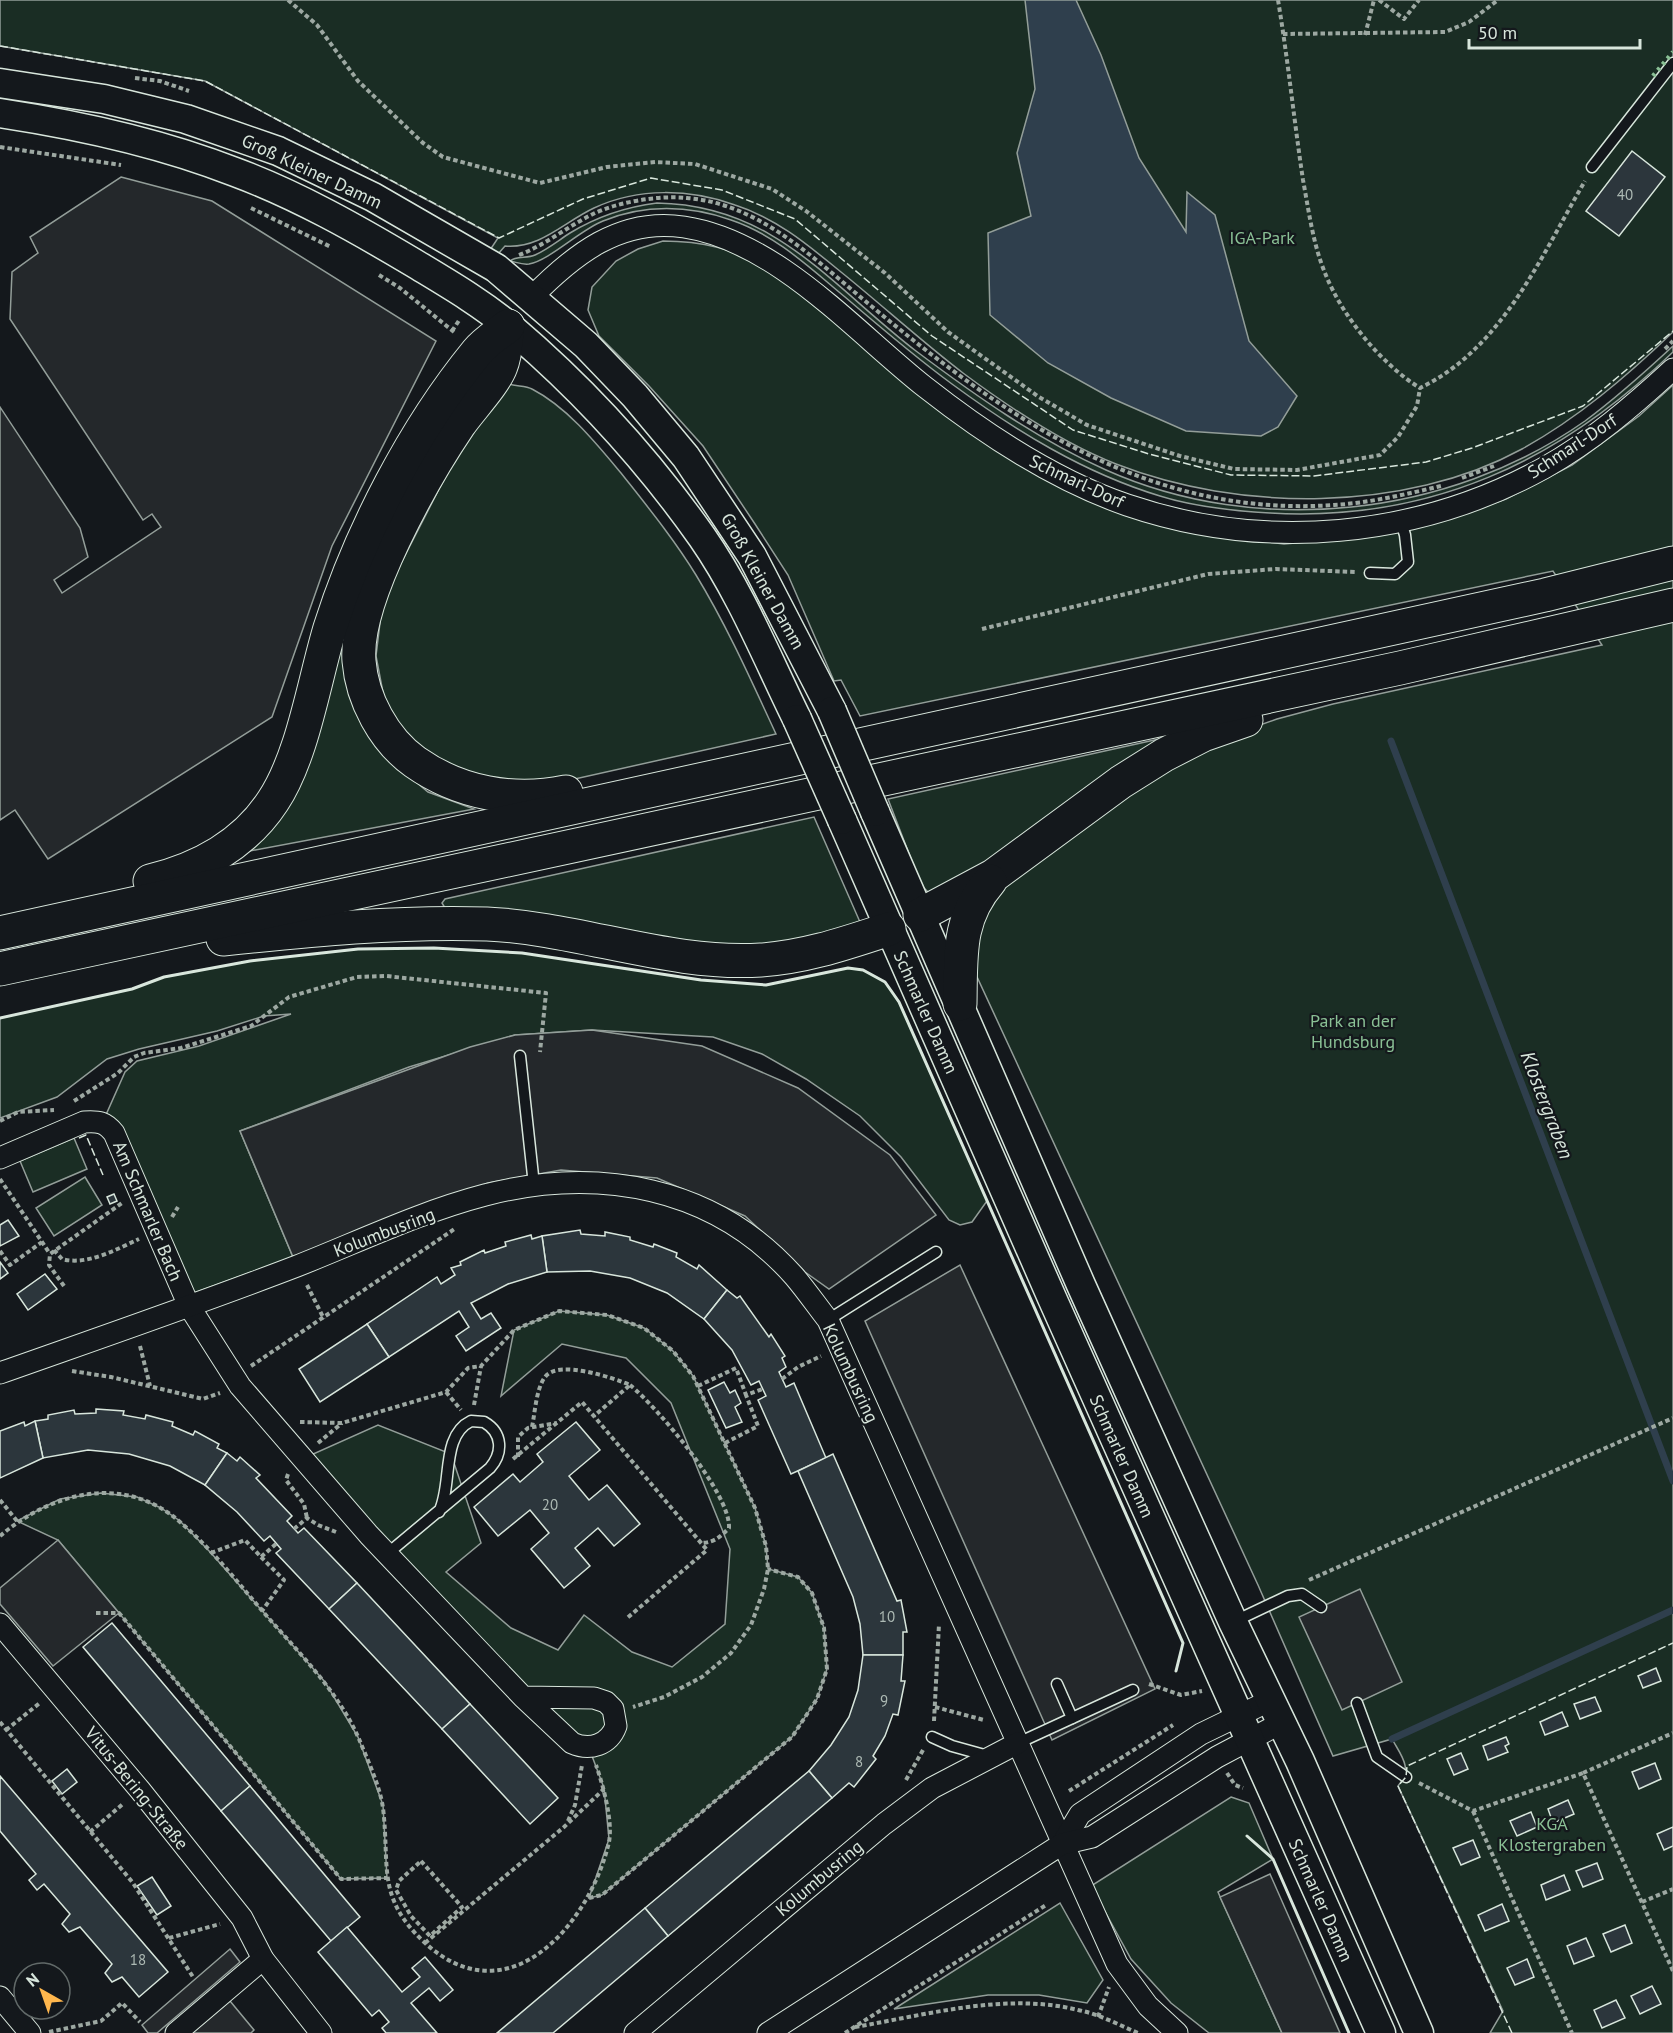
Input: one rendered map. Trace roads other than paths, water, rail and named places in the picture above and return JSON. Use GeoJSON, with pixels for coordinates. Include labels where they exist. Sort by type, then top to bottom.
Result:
{"type":"FeatureCollection","features":[{"type":"Feature","properties":{"kind":"highway"},"geometry":{"type":"LineString","coordinates":[[508,326],[501,367],[458,427],[416,498],[370,599],[362,630],[359,661],[376,717],[391,740],[428,771],[454,785],[497,795],[542,797],[631,778],[676,786]]}},
{"type":"Feature","properties":{"kind":"highway"},"geometry":{"type":"LineString","coordinates":[[11,931],[62,903],[167,877],[189,869],[232,844],[261,816],[274,800],[292,763],[331,627],[378,510],[433,414],[478,350],[508,326]]}},
{"type":"Feature","properties":{"kind":"highway"},"geometry":{"type":"LineString","coordinates":[[11,931],[1545,595],[1673,563]]}},
{"type":"Feature","properties":{"kind":"highway"},"geometry":{"type":"LineString","coordinates":[[0,969],[1400,668],[1673,605]]}},
{"type":"Feature","properties":{"kind":"highway"},"geometry":{"type":"LineString","coordinates":[[920,915],[993,876],[1121,782],[1164,754],[1203,735],[1249,719],[1350,696],[1400,668]]}},
{"type":"Feature","properties":{"kind":"highway"},"geometry":{"type":"LineString","coordinates":[[960,1004],[962,943],[966,919],[976,897],[993,876]]}},
{"type":"Feature","properties":{"kind":"highway"},"geometry":{"type":"LineString","coordinates":[[178,930],[221,939],[354,928],[488,924],[577,935],[677,954],[759,960],[817,953],[889,929]]}},
{"type":"Feature","properties":{"kind":"street","name":"Groß Kleiner Damm"},"geometry":{"type":"LineString","coordinates":[[0,83],[153,146],[236,172],[369,236],[461,291],[508,326],[609,420],[658,478],[703,539],[741,603],[797,719],[867,878]]}},
{"type":"Feature","properties":{"kind":"street","name":"Groß Kleiner Damm"},"geometry":{"type":"LineString","coordinates":[[0,113],[61,108],[186,119],[278,151],[404,215],[496,268],[586,345],[635,396],[686,457],[752,556],[832,711],[920,915]]}},
{"type":"Feature","properties":{"kind":"street","name":"Schmarl-Dorf"},"geometry":{"type":"LineString","coordinates":[[531,298],[565,264],[606,238],[656,225],[684,227],[714,234],[749,248],[781,267],[925,387],[986,432],[1030,459],[1126,505],[1224,528],[1283,533],[1330,533],[1401,522],[1500,490],[1546,467],[1599,432],[1665,362]]}},
{"type":"Feature","properties":{"kind":"street"},"geometry":{"type":"LineString","coordinates":[[508,326],[531,298]]}},
{"type":"Feature","properties":{"kind":"street"},"geometry":{"type":"LineString","coordinates":[[867,878],[884,898],[920,915]]}},
{"type":"Feature","properties":{"kind":"street","name":"Schmarler Damm"},"geometry":{"type":"LineString","coordinates":[[867,878],[1381,2033]]}},
{"type":"Feature","properties":{"kind":"street"},"geometry":{"type":"LineString","coordinates":[[889,929],[920,915]]}},
{"type":"Feature","properties":{"kind":"street","name":"Schmarler Damm"},"geometry":{"type":"LineString","coordinates":[[920,915],[1081,1285],[1276,1712],[1419,2033]]}},
{"type":"Feature","properties":{"kind":"street","name":"Am Schmarler Bach"},"geometry":{"type":"LineString","coordinates":[[0,1158],[84,1122],[99,1121],[108,1126],[114,1133],[189,1306]]}},
{"type":"Feature","properties":{"kind":"street","name":"Kolumbusring"},"geometry":{"type":"LineString","coordinates":[[0,1373],[189,1306],[483,1196],[534,1185],[570,1181],[626,1184],[700,1207],[733,1224],[762,1246],[794,1276],[828,1320],[1117,1964],[1148,2006],[1177,2033]]}},
{"type":"Feature","properties":{"kind":"street"},"geometry":{"type":"LineString","coordinates":[[189,1306],[237,1382],[269,1422],[369,1535],[523,1697],[572,1743],[589,1748],[603,1742],[614,1732],[616,1720],[613,1709],[606,1702],[594,1698],[523,1697]]}},
{"type":"Feature","properties":{"kind":"street","name":"Vitus-Bering-Straße"},"geometry":{"type":"LineString","coordinates":[[0,1624],[140,1790],[242,1918],[263,1959],[321,2033]]}},
{"type":"Feature","properties":{"kind":"street"},"geometry":{"type":"LineString","coordinates":[[768,2033],[1062,1844],[1092,1837],[1244,1727],[1276,1712]]}},
{"type":"Feature","properties":{"kind":"street"},"geometry":{"type":"LineString","coordinates":[[1062,1844],[1080,1814],[1201,1734],[1244,1727]]}},
{"type":"Feature","properties":{"kind":"street","name":"Kolumbusring"},"geometry":{"type":"LineString","coordinates":[[635,2033],[884,1824],[932,1788],[1018,1743]]}},
{"type":"Feature","properties":{"kind":"street"},"geometry":{"type":"LineString","coordinates":[[176,2033],[263,1959]]}},
{"type":"Feature","properties":{"kind":"street"},"geometry":{"type":"LineString","coordinates":[[0,1997],[30,2033]]}},
{"type":"Feature","properties":{"kind":"lane"},"geometry":{"type":"LineString","coordinates":[[1593,167],[1673,63]]}},
{"type":"Feature","properties":{"kind":"lane"},"geometry":{"type":"LineString","coordinates":[[1370,573],[1395,574],[1408,562],[1401,522]]}},
{"type":"Feature","properties":{"kind":"lane"},"geometry":{"type":"LineString","coordinates":[[520,1056],[534,1185]]}},
{"type":"Feature","properties":{"kind":"lane"},"geometry":{"type":"LineString","coordinates":[[828,1320],[936,1252]]}},
{"type":"Feature","properties":{"kind":"lane"},"geometry":{"type":"LineString","coordinates":[[387,1554],[439,1512],[490,1468],[500,1451],[497,1436],[484,1422],[471,1421],[460,1428],[454,1439],[445,1496],[439,1512]]}},
{"type":"Feature","properties":{"kind":"lane"},"geometry":{"type":"LineString","coordinates":[[1233,1622],[1288,1596],[1302,1594],[1321,1607]]}},
{"type":"Feature","properties":{"kind":"lane"},"geometry":{"type":"LineString","coordinates":[[1057,1684],[1072,1718]]}},
{"type":"Feature","properties":{"kind":"lane"},"geometry":{"type":"LineString","coordinates":[[1018,1743],[1134,1690]]}},
{"type":"Feature","properties":{"kind":"lane"},"geometry":{"type":"LineString","coordinates":[[1357,1703],[1377,1757],[1406,1777]]}},
{"type":"Feature","properties":{"kind":"lane"},"geometry":{"type":"LineString","coordinates":[[932,1737],[952,1746],[991,1757]]}},
{"type":"Feature","properties":{"kind":"water"},"geometry":{"type":"Polygon","coordinates":[[[1025,0],[1076,0],[1101,55],[1139,158],[1186,232],[1187,192],[1215,215],[1249,341],[1297,396],[1278,427],[1261,436],[1186,431],[1111,398],[1048,363],[990,315],[988,233],[1031,216],[1017,153],[1035,89],[1025,0]]]}},
{"type":"Feature","properties":{"kind":"waterway","name":"Klostergraben"},"geometry":{"type":"LineString","coordinates":[[1391,741],[1673,1481]]}},
{"type":"Feature","properties":{"kind":"waterway"},"geometry":{"type":"LineString","coordinates":[[1392,1739],[1673,1610]]}},
{"type":"Feature","properties":{"kind":"park label","name":"IGA-Park"},"geometry":{"type":"Point","coordinates":[1262,237]}},
{"type":"Feature","properties":{"kind":"park label","name":"Park an der Hundsburg"},"geometry":{"type":"Point","coordinates":[1353,1030]}},
{"type":"Feature","properties":{"kind":"park label","name":"KGA Klostergraben"},"geometry":{"type":"Point","coordinates":[1552,1833]}}]}
